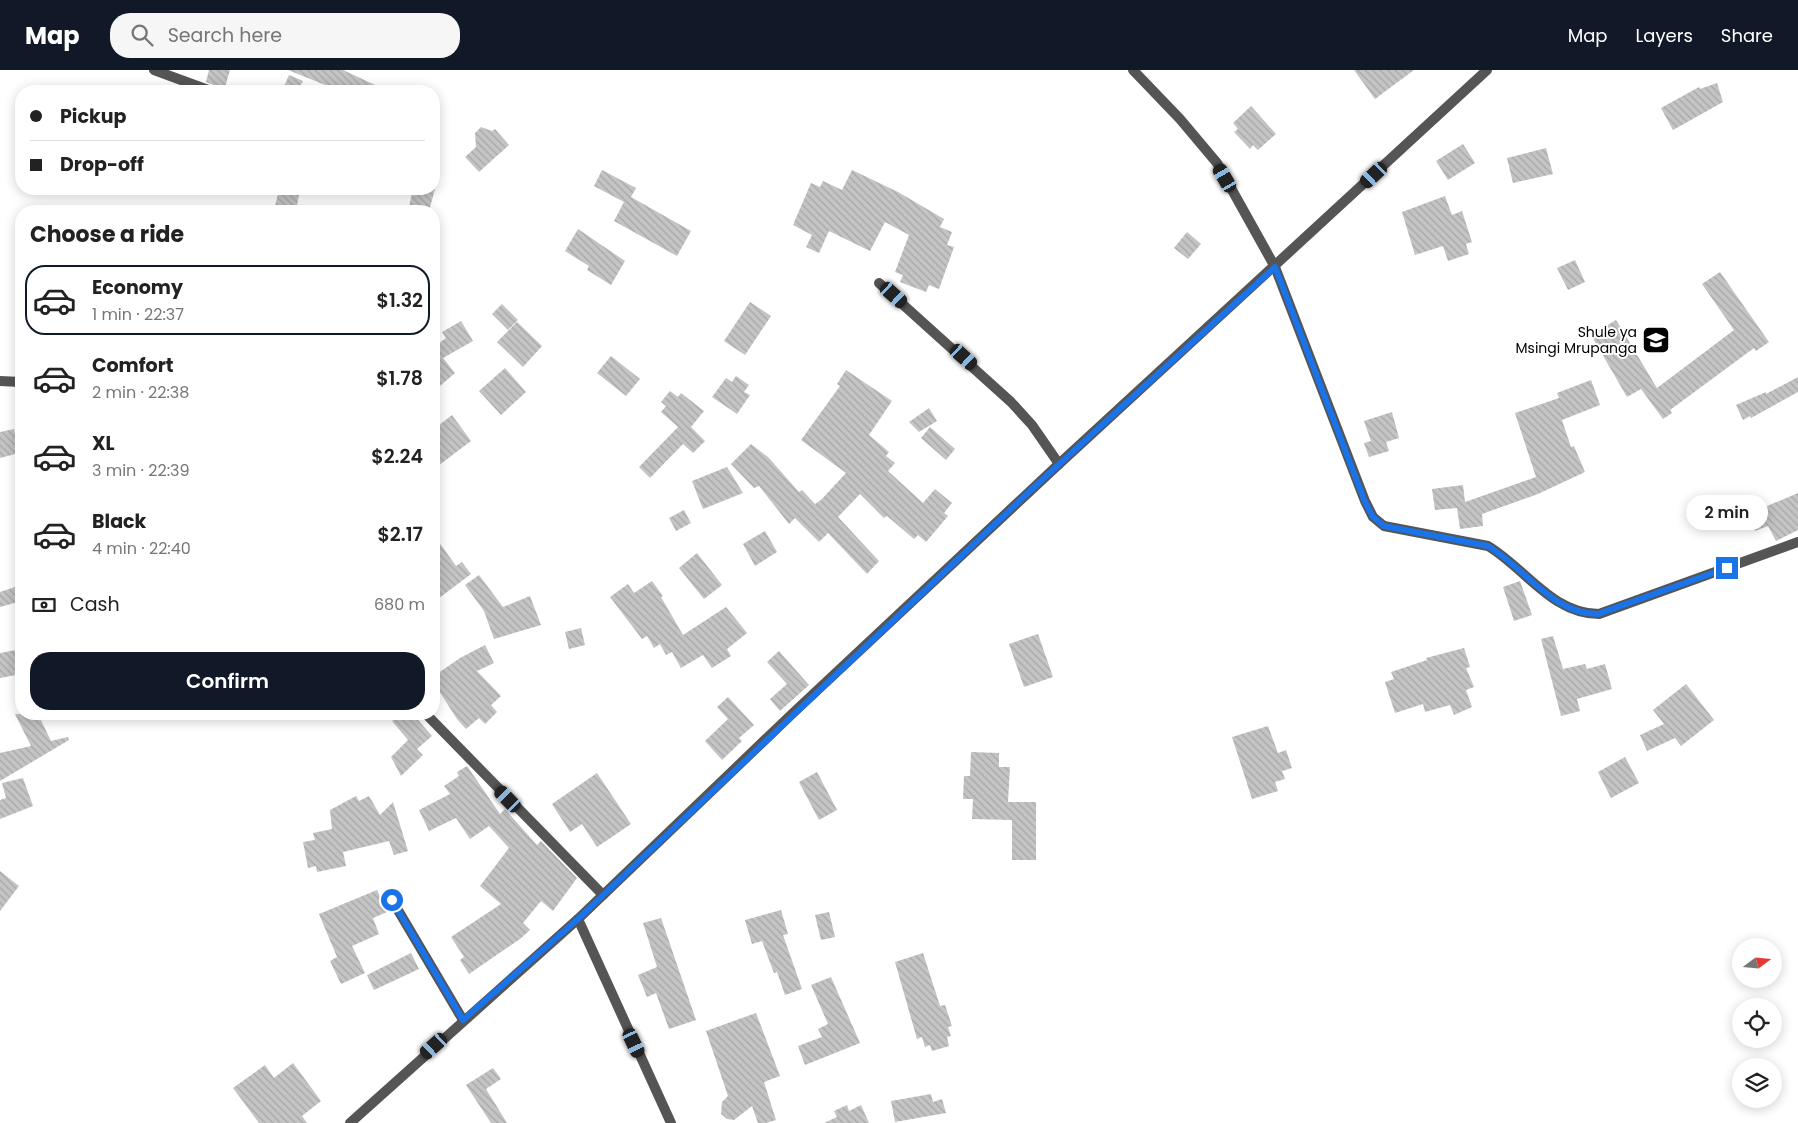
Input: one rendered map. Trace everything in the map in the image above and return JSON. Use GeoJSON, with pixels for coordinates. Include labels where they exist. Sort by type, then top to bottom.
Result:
{"type":"FeatureCollection","features":[{"type":"Feature","properties":{"kind":"street"},"geometry":{"type":"LineString","coordinates":[[154,70],[195,85]]}},
{"type":"Feature","properties":{"kind":"street"},"geometry":{"type":"LineString","coordinates":[[1133,70],[1180,119],[1217,163],[1275,267],[1365,502],[1373,517],[1384,526],[1488,546],[1502,554],[1542,590],[1569,609],[1584,614],[1598,614],[1798,542]]}},
{"type":"Feature","properties":{"kind":"street"},"geometry":{"type":"LineString","coordinates":[[350,1123],[578,919],[793,713],[1059,464],[1487,70]]}},
{"type":"Feature","properties":{"kind":"street"},"geometry":{"type":"LineString","coordinates":[[880,283],[1011,402],[1032,426],[1059,464]]}},
{"type":"Feature","properties":{"kind":"street"},"geometry":{"type":"LineString","coordinates":[[0,381],[15,382]]}},
{"type":"Feature","properties":{"kind":"street"},"geometry":{"type":"LineString","coordinates":[[432,720],[603,895]]}},
{"type":"Feature","properties":{"kind":"street"},"geometry":{"type":"LineString","coordinates":[[392,900],[463,1020]]}},
{"type":"Feature","properties":{"kind":"street"},"geometry":{"type":"LineString","coordinates":[[578,919],[671,1123]]}},
{"type":"Feature","properties":{"kind":"building"},"geometry":{"type":"Polygon","coordinates":[[[209,70],[230,70],[226,85],[214,85],[206,82],[209,70]]]}},
{"type":"Feature","properties":{"kind":"building"},"geometry":{"type":"Polygon","coordinates":[[[288,70],[343,70],[375,85],[325,85],[288,70]]]}},
{"type":"Feature","properties":{"kind":"building"},"geometry":{"type":"Polygon","coordinates":[[[1354,70],[1414,70],[1375,99],[1354,70]]]}},
{"type":"Feature","properties":{"kind":"building"},"geometry":{"type":"Polygon","coordinates":[[[289,75],[303,81],[301,85],[285,85],[289,75]]]}},
{"type":"Feature","properties":{"kind":"building"},"geometry":{"type":"Polygon","coordinates":[[[1717,83],[1723,102],[1673,130],[1661,108],[1699,87],[1700,89],[1717,83]]]}},
{"type":"Feature","properties":{"kind":"building"},"geometry":{"type":"Polygon","coordinates":[[[1251,106],[1276,134],[1258,150],[1253,145],[1250,149],[1234,132],[1238,129],[1233,123],[1251,106]]]}},
{"type":"Feature","properties":{"kind":"building"},"geometry":{"type":"Polygon","coordinates":[[[481,127],[492,131],[495,129],[509,145],[479,172],[465,157],[476,147],[475,133],[481,127]]]}},
{"type":"Feature","properties":{"kind":"building"},"geometry":{"type":"Polygon","coordinates":[[[1463,144],[1475,163],[1448,180],[1436,161],[1463,144]]]}},
{"type":"Feature","properties":{"kind":"building"},"geometry":{"type":"Polygon","coordinates":[[[1546,148],[1553,174],[1513,183],[1507,158],[1546,148]]]}},
{"type":"Feature","properties":{"kind":"building"},"geometry":{"type":"Polygon","coordinates":[[[602,170],[636,188],[631,197],[691,231],[677,256],[614,221],[624,202],[594,186],[602,170]]]}},
{"type":"Feature","properties":{"kind":"building"},"geometry":{"type":"Polygon","coordinates":[[[852,170],[898,192],[944,219],[940,227],[952,232],[947,245],[954,247],[939,289],[929,285],[926,292],[900,282],[903,275],[895,272],[909,235],[885,222],[870,251],[829,231],[819,253],[806,247],[812,235],[793,225],[811,183],[820,187],[823,181],[842,190],[852,170]]]}},
{"type":"Feature","properties":{"kind":"building"},"geometry":{"type":"Polygon","coordinates":[[[278,195],[299,195],[297,205],[275,205],[278,195]]]}},
{"type":"Feature","properties":{"kind":"building"},"geometry":{"type":"Polygon","coordinates":[[[412,195],[433,195],[431,205],[409,205],[412,195]]]}},
{"type":"Feature","properties":{"kind":"building"},"geometry":{"type":"Polygon","coordinates":[[[1445,196],[1452,215],[1462,211],[1472,242],[1466,244],[1469,254],[1448,261],[1443,246],[1415,255],[1402,212],[1445,196]]]}},
{"type":"Feature","properties":{"kind":"building"},"geometry":{"type":"Polygon","coordinates":[[[578,229],[625,261],[611,285],[587,270],[589,266],[565,251],[578,229]]]}},
{"type":"Feature","properties":{"kind":"building"},"geometry":{"type":"Polygon","coordinates":[[[1187,232],[1201,244],[1188,259],[1174,248],[1187,232]]]}},
{"type":"Feature","properties":{"kind":"building"},"geometry":{"type":"Polygon","coordinates":[[[1575,260],[1585,282],[1568,290],[1557,268],[1575,260]]]}},
{"type":"Feature","properties":{"kind":"building"},"geometry":{"type":"Polygon","coordinates":[[[1720,272],[1769,342],[1756,351],[1754,348],[1670,410],[1672,413],[1663,419],[1641,389],[1627,397],[1591,335],[1616,320],[1657,388],[1734,330],[1702,284],[1720,272]]]}},
{"type":"Feature","properties":{"kind":"building"},"geometry":{"type":"Polygon","coordinates":[[[750,302],[771,316],[745,355],[724,341],[750,302]]]}},
{"type":"Feature","properties":{"kind":"building"},"geometry":{"type":"Polygon","coordinates":[[[502,304],[518,320],[508,330],[492,314],[502,304]]]}},
{"type":"Feature","properties":{"kind":"building"},"geometry":{"type":"Polygon","coordinates":[[[461,321],[473,341],[443,358],[455,373],[440,386],[440,342],[446,338],[442,332],[461,321]]]}},
{"type":"Feature","properties":{"kind":"building"},"geometry":{"type":"Polygon","coordinates":[[[517,322],[542,346],[523,367],[497,342],[517,322]]]}},
{"type":"Feature","properties":{"kind":"building"},"geometry":{"type":"Polygon","coordinates":[[[611,356],[640,379],[626,396],[597,373],[611,356]]]}},
{"type":"Feature","properties":{"kind":"building"},"geometry":{"type":"Polygon","coordinates":[[[505,368],[526,392],[501,415],[479,391],[505,368]]]}},
{"type":"Feature","properties":{"kind":"building"},"geometry":{"type":"Polygon","coordinates":[[[846,370],[892,401],[869,435],[889,452],[886,456],[895,463],[888,471],[923,503],[935,489],[952,503],[944,513],[948,516],[926,542],[918,535],[914,539],[887,516],[884,518],[860,494],[838,517],[879,561],[867,574],[828,533],[819,542],[795,518],[789,524],[759,486],[754,488],[731,464],[751,444],[768,457],[799,492],[802,490],[815,504],[821,500],[846,473],[801,440],[840,386],[837,384],[846,370]]]}},
{"type":"Feature","properties":{"kind":"building"},"geometry":{"type":"Polygon","coordinates":[[[736,376],[749,385],[744,392],[750,395],[737,414],[712,397],[726,378],[732,382],[736,376]]]}},
{"type":"Feature","properties":{"kind":"building"},"geometry":{"type":"Polygon","coordinates":[[[1798,377],[1798,392],[1751,418],[1750,416],[1743,420],[1736,405],[1766,392],[1766,394],[1798,377]]]}},
{"type":"Feature","properties":{"kind":"building"},"geometry":{"type":"Polygon","coordinates":[[[1591,380],[1600,405],[1562,420],[1571,447],[1574,446],[1585,472],[1538,494],[1482,514],[1483,526],[1460,529],[1457,508],[1435,510],[1432,489],[1463,485],[1465,502],[1536,477],[1515,413],[1559,398],[1557,393],[1591,380]]]}},
{"type":"Feature","properties":{"kind":"building"},"geometry":{"type":"Polygon","coordinates":[[[670,391],[678,397],[681,393],[704,411],[691,427],[705,441],[693,453],[683,444],[650,478],[639,467],[678,427],[661,412],[666,406],[661,402],[670,391]]]}},
{"type":"Feature","properties":{"kind":"building"},"geometry":{"type":"Polygon","coordinates":[[[929,408],[937,421],[919,432],[909,422],[929,408]]]}},
{"type":"Feature","properties":{"kind":"building"},"geometry":{"type":"Polygon","coordinates":[[[1392,412],[1399,438],[1386,442],[1389,451],[1369,457],[1364,443],[1371,441],[1364,421],[1392,412]]]}},
{"type":"Feature","properties":{"kind":"building"},"geometry":{"type":"Polygon","coordinates":[[[452,415],[471,441],[440,464],[440,424],[452,415]]]}},
{"type":"Feature","properties":{"kind":"building"},"geometry":{"type":"Polygon","coordinates":[[[930,427],[955,449],[946,460],[921,438],[930,427]]]}},
{"type":"Feature","properties":{"kind":"building"},"geometry":{"type":"Polygon","coordinates":[[[14,429],[15,454],[0,458],[0,432],[14,429]]]}},
{"type":"Feature","properties":{"kind":"building"},"geometry":{"type":"Polygon","coordinates":[[[727,467],[743,493],[703,509],[692,481],[727,467]]]}},
{"type":"Feature","properties":{"kind":"building"},"geometry":{"type":"Polygon","coordinates":[[[1798,493],[1798,530],[1776,541],[1768,526],[1755,531],[1748,514],[1798,493]]]}},
{"type":"Feature","properties":{"kind":"building"},"geometry":{"type":"Polygon","coordinates":[[[684,510],[691,523],[676,531],[669,518],[684,510]]]}},
{"type":"Feature","properties":{"kind":"building"},"geometry":{"type":"Polygon","coordinates":[[[765,531],[777,552],[755,566],[743,544],[765,531]]]}},
{"type":"Feature","properties":{"kind":"building"},"geometry":{"type":"Polygon","coordinates":[[[440,543],[456,566],[462,562],[471,574],[440,597],[440,543]]]}},
{"type":"Feature","properties":{"kind":"building"},"geometry":{"type":"Polygon","coordinates":[[[697,553],[722,585],[704,599],[679,568],[697,553]]]}},
{"type":"Feature","properties":{"kind":"building"},"geometry":{"type":"Polygon","coordinates":[[[479,575],[503,607],[530,596],[541,625],[494,639],[484,611],[465,585],[479,575]]]}},
{"type":"Feature","properties":{"kind":"building"},"geometry":{"type":"Polygon","coordinates":[[[652,581],[663,596],[661,597],[683,635],[726,607],[747,633],[727,649],[731,656],[712,668],[703,655],[681,668],[672,652],[666,655],[660,644],[654,648],[647,636],[642,639],[610,597],[628,584],[634,593],[652,581]]]}},
{"type":"Feature","properties":{"kind":"building"},"geometry":{"type":"Polygon","coordinates":[[[1520,581],[1532,615],[1514,621],[1503,587],[1520,581]]]}},
{"type":"Feature","properties":{"kind":"building"},"geometry":{"type":"Polygon","coordinates":[[[15,587],[15,603],[0,607],[0,592],[15,587]]]}},
{"type":"Feature","properties":{"kind":"building"},"geometry":{"type":"Polygon","coordinates":[[[581,628],[585,645],[569,649],[565,632],[581,628]]]}},
{"type":"Feature","properties":{"kind":"building"},"geometry":{"type":"Polygon","coordinates":[[[1038,634],[1053,677],[1024,687],[1009,644],[1038,634]]]}},
{"type":"Feature","properties":{"kind":"building"},"geometry":{"type":"Polygon","coordinates":[[[1553,636],[1563,669],[1585,664],[1587,669],[1605,664],[1612,689],[1577,699],[1580,711],[1561,716],[1541,639],[1553,636]]]}},
{"type":"Feature","properties":{"kind":"building"},"geometry":{"type":"Polygon","coordinates":[[[485,645],[494,663],[477,671],[501,696],[491,705],[497,712],[485,724],[479,718],[466,729],[457,719],[440,692],[440,672],[460,658],[485,645]]]}},
{"type":"Feature","properties":{"kind":"building"},"geometry":{"type":"Polygon","coordinates":[[[1464,648],[1470,667],[1466,668],[1474,687],[1466,690],[1472,707],[1454,715],[1450,705],[1425,712],[1423,704],[1395,713],[1385,682],[1394,679],[1391,672],[1427,660],[1426,658],[1464,648]]]}},
{"type":"Feature","properties":{"kind":"building"},"geometry":{"type":"Polygon","coordinates":[[[15,650],[15,675],[0,678],[0,653],[15,650]]]}},
{"type":"Feature","properties":{"kind":"building"},"geometry":{"type":"Polygon","coordinates":[[[779,651],[809,685],[780,711],[770,699],[787,684],[767,662],[779,651]]]}},
{"type":"Feature","properties":{"kind":"building"},"geometry":{"type":"Polygon","coordinates":[[[1686,684],[1714,720],[1681,746],[1675,738],[1647,751],[1640,735],[1664,724],[1653,710],[1686,684]]]}},
{"type":"Feature","properties":{"kind":"building"},"geometry":{"type":"Polygon","coordinates":[[[728,697],[754,725],[739,738],[742,741],[722,760],[705,741],[728,719],[717,707],[728,697]]]}},
{"type":"Feature","properties":{"kind":"building"},"geometry":{"type":"Polygon","coordinates":[[[18,720],[41,720],[51,741],[68,737],[69,740],[0,781],[0,753],[31,746],[18,720]]]}},
{"type":"Feature","properties":{"kind":"building"},"geometry":{"type":"Polygon","coordinates":[[[418,720],[432,736],[417,749],[423,755],[401,776],[391,757],[408,740],[392,721],[418,720]]]}},
{"type":"Feature","properties":{"kind":"building"},"geometry":{"type":"Polygon","coordinates":[[[1268,726],[1278,753],[1286,750],[1292,768],[1282,771],[1285,779],[1275,782],[1278,791],[1252,799],[1232,737],[1268,726]]]}},
{"type":"Feature","properties":{"kind":"building"},"geometry":{"type":"Polygon","coordinates":[[[971,752],[999,753],[999,767],[1010,767],[1008,802],[1036,802],[1036,860],[1012,860],[1012,820],[972,819],[973,799],[963,799],[964,776],[970,776],[971,752]]]}},
{"type":"Feature","properties":{"kind":"building"},"geometry":{"type":"Polygon","coordinates":[[[1625,757],[1639,783],[1611,798],[1598,772],[1625,757]]]}},
{"type":"Feature","properties":{"kind":"building"},"geometry":{"type":"Polygon","coordinates":[[[467,766],[500,814],[505,809],[537,845],[541,841],[577,878],[553,911],[541,901],[523,923],[530,930],[469,974],[460,960],[464,957],[451,937],[501,904],[480,886],[509,848],[489,826],[470,839],[456,818],[429,831],[419,810],[450,794],[444,786],[459,776],[457,772],[467,766]]]}},
{"type":"Feature","properties":{"kind":"building"},"geometry":{"type":"Polygon","coordinates":[[[817,772],[837,810],[819,820],[799,782],[817,772]]]}},
{"type":"Feature","properties":{"kind":"building"},"geometry":{"type":"Polygon","coordinates":[[[597,773],[631,824],[597,847],[582,824],[570,832],[552,804],[597,773]]]}},
{"type":"Feature","properties":{"kind":"building"},"geometry":{"type":"Polygon","coordinates":[[[23,778],[33,806],[0,819],[0,800],[6,798],[2,783],[23,778]]]}},
{"type":"Feature","properties":{"kind":"building"},"geometry":{"type":"Polygon","coordinates":[[[356,796],[359,801],[369,796],[380,815],[393,802],[408,851],[394,855],[389,841],[343,852],[346,866],[317,872],[316,866],[308,868],[303,842],[315,840],[313,833],[332,829],[330,810],[356,796]]]}},
{"type":"Feature","properties":{"kind":"building"},"geometry":{"type":"Polygon","coordinates":[[[0,871],[19,886],[0,911],[0,871]]]}},
{"type":"Feature","properties":{"kind":"building"},"geometry":{"type":"Polygon","coordinates":[[[377,890],[387,912],[373,918],[379,934],[352,946],[365,973],[341,984],[330,961],[337,957],[319,914],[377,890]]]}},
{"type":"Feature","properties":{"kind":"building"},"geometry":{"type":"Polygon","coordinates":[[[781,910],[788,934],[783,935],[802,989],[785,995],[777,972],[774,973],[762,941],[752,944],[745,920],[781,910]]]}},
{"type":"Feature","properties":{"kind":"building"},"geometry":{"type":"Polygon","coordinates":[[[829,912],[835,937],[821,940],[815,915],[829,912]]]}},
{"type":"Feature","properties":{"kind":"building"},"geometry":{"type":"Polygon","coordinates":[[[661,918],[696,1020],[669,1029],[656,993],[647,997],[638,975],[657,967],[643,923],[661,918]]]}},
{"type":"Feature","properties":{"kind":"building"},"geometry":{"type":"Polygon","coordinates":[[[411,953],[419,969],[374,990],[367,975],[411,953]]]}},
{"type":"Feature","properties":{"kind":"building"},"geometry":{"type":"Polygon","coordinates":[[[923,953],[940,1006],[945,1005],[952,1026],[948,1027],[951,1036],[947,1037],[949,1046],[932,1051],[930,1045],[925,1047],[922,1037],[917,1039],[895,962],[923,953]]]}},
{"type":"Feature","properties":{"kind":"building"},"geometry":{"type":"Polygon","coordinates":[[[831,977],[860,1043],[805,1065],[798,1046],[822,1037],[818,1029],[828,1024],[811,985],[831,977]]]}},
{"type":"Feature","properties":{"kind":"building"},"geometry":{"type":"Polygon","coordinates":[[[756,1013],[780,1076],[764,1082],[776,1120],[766,1123],[758,1123],[752,1106],[734,1120],[727,1119],[721,1114],[722,1102],[728,1096],[706,1031],[756,1013]]]}},
{"type":"Feature","properties":{"kind":"building"},"geometry":{"type":"Polygon","coordinates":[[[293,1063],[321,1101],[302,1116],[307,1123],[259,1123],[233,1088],[265,1065],[274,1078],[293,1063]]]}},
{"type":"Feature","properties":{"kind":"building"},"geometry":{"type":"Polygon","coordinates":[[[493,1068],[501,1079],[486,1089],[507,1123],[491,1123],[466,1085],[493,1068]]]}},
{"type":"Feature","properties":{"kind":"building"},"geometry":{"type":"Polygon","coordinates":[[[931,1094],[933,1102],[942,1099],[946,1113],[895,1122],[891,1101],[931,1094]]]}},
{"type":"Feature","properties":{"kind":"building"},"geometry":{"type":"Polygon","coordinates":[[[847,1105],[849,1111],[861,1105],[869,1123],[824,1123],[837,1117],[834,1111],[847,1105]]]}},
{"type":"Feature","properties":{"kind":"place","name":"Shule ya Msingi Mrupanga"},"geometry":{"type":"Point","coordinates":[1656,340]}},
{"type":"Feature","properties":{"kind":"route"},"geometry":{"type":"LineString","coordinates":[[392,900],[463,1020],[578,919],[793,713],[1031,490],[1275,267],[1365,502],[1373,517],[1384,526],[1488,546],[1502,554],[1542,590],[1569,609],[1584,614],[1598,614],[1727,568]]}}]}
